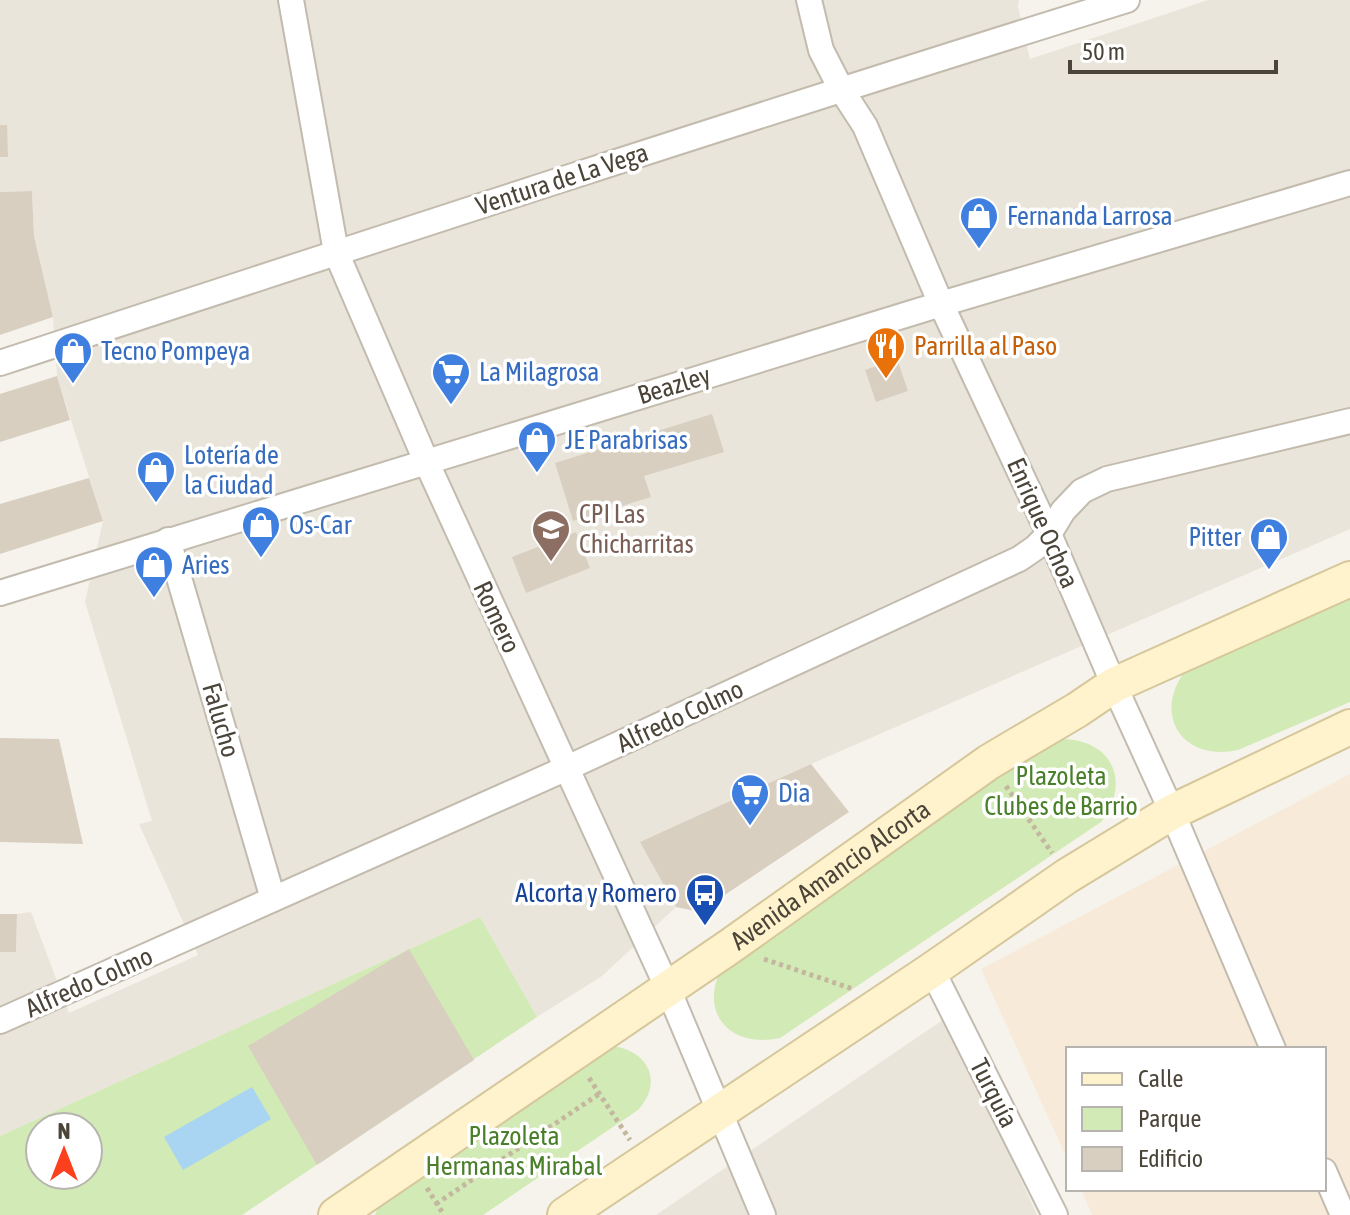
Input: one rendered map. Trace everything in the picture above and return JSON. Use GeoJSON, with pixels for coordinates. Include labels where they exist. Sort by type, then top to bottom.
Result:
{"type":"FeatureCollection","features":[{"type":"Feature","properties":{"kind":"main road","name":"Avenida Amancio Alcorta"},"geometry":{"type":"LineString","coordinates":[[336,1215],[729,947],[989,762],[1114,685],[1350,579]]}},
{"type":"Feature","properties":{"kind":"main road"},"geometry":{"type":"LineString","coordinates":[[565,1215],[1067,876],[1172,812],[1350,727]]}},
{"type":"Feature","properties":{"kind":"street","name":"Romero"},"geometry":{"type":"LineString","coordinates":[[291,0],[336,252],[426,461],[668,989],[763,1215]]}},
{"type":"Feature","properties":{"kind":"street","name":"Enrique Ochoa"},"geometry":{"type":"LineString","coordinates":[[809,0],[821,50],[865,126],[941,304],[1049,534],[1172,812],[1272,1047]]}},
{"type":"Feature","properties":{"kind":"street","name":"Ventura de La Vega"},"geometry":{"type":"LineString","coordinates":[[0,363],[841,89],[1127,0]]}},
{"type":"Feature","properties":{"kind":"street","name":"Beazley"},"geometry":{"type":"LineString","coordinates":[[0,593],[941,304],[1350,183]]}},
{"type":"Feature","properties":{"kind":"street","name":"Alfredo Colmo"},"geometry":{"type":"LineString","coordinates":[[0,1021],[567,768],[1019,559],[1049,534],[1063,511],[1082,491],[1107,479],[1350,421]]}},
{"type":"Feature","properties":{"kind":"street","name":"Falucho"},"geometry":{"type":"LineString","coordinates":[[168,540],[273,899]]}},
{"type":"Feature","properties":{"kind":"street","name":"Turquía"},"geometry":{"type":"LineString","coordinates":[[932,970],[1055,1215]]}},
{"type":"Feature","properties":{"kind":"street"},"geometry":{"type":"LineString","coordinates":[[1326,1176],[1343,1215]]}},
{"type":"Feature","properties":{"kind":"path"},"geometry":{"type":"LineString","coordinates":[[989,762],[1067,876]]}},
{"type":"Feature","properties":{"kind":"path"},"geometry":{"type":"LineString","coordinates":[[729,947],[887,1000]]}},
{"type":"Feature","properties":{"kind":"path"},"geometry":{"type":"LineString","coordinates":[[573,1054],[645,1162]]}},
{"type":"Feature","properties":{"kind":"path"},"geometry":{"type":"LineString","coordinates":[[436,1204],[599,1094]]}},
{"type":"Feature","properties":{"kind":"shaded area"},"geometry":{"type":"Polygon","coordinates":[[[0,0],[1019,0],[1030,59],[1208,0],[1350,0],[1350,529],[811,764],[641,842],[676,907],[602,976],[537,1017],[480,917],[55,1111],[24,1111],[24,1125],[0,1136],[0,952],[16,952],[17,914],[31,912],[69,1013],[198,955],[139,824],[152,821],[85,602],[103,521],[57,376],[53,317],[34,236],[32,191],[0,192],[0,0]]]}},
{"type":"Feature","properties":{"kind":"shaded area"},"geometry":{"type":"Polygon","coordinates":[[[1350,774],[1350,1215],[1092,1215],[1082,1191],[1326,1191],[1326,1047],[1066,1047],[1066,1157],[981,969],[1350,774]]]}},
{"type":"Feature","properties":{"kind":"shaded area"},"geometry":{"type":"Polygon","coordinates":[[[947,1017],[1037,1215],[656,1215],[947,1017]]]}},
{"type":"Feature","properties":{"kind":"green space"},"geometry":{"type":"Polygon","coordinates":[[[1350,594],[1350,702],[1238,750],[1219,752],[1202,749],[1178,732],[1172,704],[1185,671],[1350,594]]]}},
{"type":"Feature","properties":{"kind":"green space","name":"Plazoleta Clubes de Barrio"},"geometry":{"type":"Polygon","coordinates":[[[1061,739],[1093,746],[1112,766],[1115,792],[1101,822],[780,1038],[761,1040],[744,1037],[730,1030],[721,1020],[715,1007],[714,992],[718,976],[728,959],[1046,743],[1061,739]]]}},
{"type":"Feature","properties":{"kind":"green space"},"geometry":{"type":"Polygon","coordinates":[[[480,917],[537,1017],[242,1215],[0,1215],[0,1136],[24,1125],[24,1191],[104,1191],[104,1111],[55,1111],[480,917]]]}},
{"type":"Feature","properties":{"kind":"green space","name":"Plazoleta Hermanas Mirabal"},"geometry":{"type":"Polygon","coordinates":[[[619,1047],[639,1057],[650,1072],[649,1091],[638,1110],[483,1215],[375,1215],[381,1200],[607,1048],[619,1047]]]}},
{"type":"Feature","properties":{"kind":"water"},"geometry":{"type":"Polygon","coordinates":[[[252,1087],[271,1119],[183,1170],[164,1137],[252,1087]]]}},
{"type":"Feature","properties":{"kind":"building"},"geometry":{"type":"Polygon","coordinates":[[[0,125],[7,125],[8,157],[0,157],[0,125]]]}},
{"type":"Feature","properties":{"kind":"building"},"geometry":{"type":"Polygon","coordinates":[[[32,191],[34,236],[53,317],[0,335],[0,192],[32,191]]]}},
{"type":"Feature","properties":{"kind":"building","name":"Parrilla al Paso"},"geometry":{"type":"Polygon","coordinates":[[[897,359],[908,391],[876,402],[865,370],[897,359]]]}},
{"type":"Feature","properties":{"kind":"building"},"geometry":{"type":"Polygon","coordinates":[[[57,376],[70,420],[0,442],[0,394],[57,376]]]}},
{"type":"Feature","properties":{"kind":"building"},"geometry":{"type":"Polygon","coordinates":[[[712,414],[724,452],[644,476],[651,497],[573,521],[555,463],[712,414]]]}},
{"type":"Feature","properties":{"kind":"building"},"geometry":{"type":"Polygon","coordinates":[[[89,478],[103,521],[0,554],[0,504],[89,478]]]}},
{"type":"Feature","properties":{"kind":"building","name":"CPI Las Chicharritas"},"geometry":{"type":"Polygon","coordinates":[[[576,532],[590,568],[526,593],[512,557],[576,532]]]}},
{"type":"Feature","properties":{"kind":"building"},"geometry":{"type":"Polygon","coordinates":[[[0,738],[59,739],[83,844],[0,842],[0,738]]]}},
{"type":"Feature","properties":{"kind":"building","name":"Dia"},"geometry":{"type":"Polygon","coordinates":[[[811,764],[849,812],[699,912],[676,907],[640,842],[811,764]]]}},
{"type":"Feature","properties":{"kind":"building"},"geometry":{"type":"Polygon","coordinates":[[[0,914],[17,914],[16,952],[0,952],[0,914]]]}},
{"type":"Feature","properties":{"kind":"building"},"geometry":{"type":"Polygon","coordinates":[[[409,949],[474,1060],[317,1165],[248,1046],[409,949]]]}},
{"type":"Feature","properties":{"kind":"place","name":"Fernanda Larrosa"},"geometry":{"type":"Point","coordinates":[979,250]}},
{"type":"Feature","properties":{"kind":"place","name":"Parrilla al Paso"},"geometry":{"type":"Point","coordinates":[886,380]}},
{"type":"Feature","properties":{"kind":"place","name":"Tecno Pompeya"},"geometry":{"type":"Point","coordinates":[73,385]}},
{"type":"Feature","properties":{"kind":"place","name":"La Milagrosa"},"geometry":{"type":"Point","coordinates":[451,406]}},
{"type":"Feature","properties":{"kind":"place","name":"JE Parabrisas"},"geometry":{"type":"Point","coordinates":[537,474]}},
{"type":"Feature","properties":{"kind":"place","name":"Lotería de la Ciudad"},"geometry":{"type":"Point","coordinates":[156,504]}},
{"type":"Feature","properties":{"kind":"place","name":"Os-Car"},"geometry":{"type":"Point","coordinates":[261,559]}},
{"type":"Feature","properties":{"kind":"place","name":"CPI Las Chicharritas"},"geometry":{"type":"Point","coordinates":[551,563]}},
{"type":"Feature","properties":{"kind":"place","name":"Pitter"},"geometry":{"type":"Point","coordinates":[1269,571]}},
{"type":"Feature","properties":{"kind":"place","name":"Aries"},"geometry":{"type":"Point","coordinates":[154,599]}},
{"type":"Feature","properties":{"kind":"place","name":"Dia"},"geometry":{"type":"Point","coordinates":[750,827]}},
{"type":"Feature","properties":{"kind":"place","name":"Alcorta y Romero"},"geometry":{"type":"Point","coordinates":[705,927]}}]}
